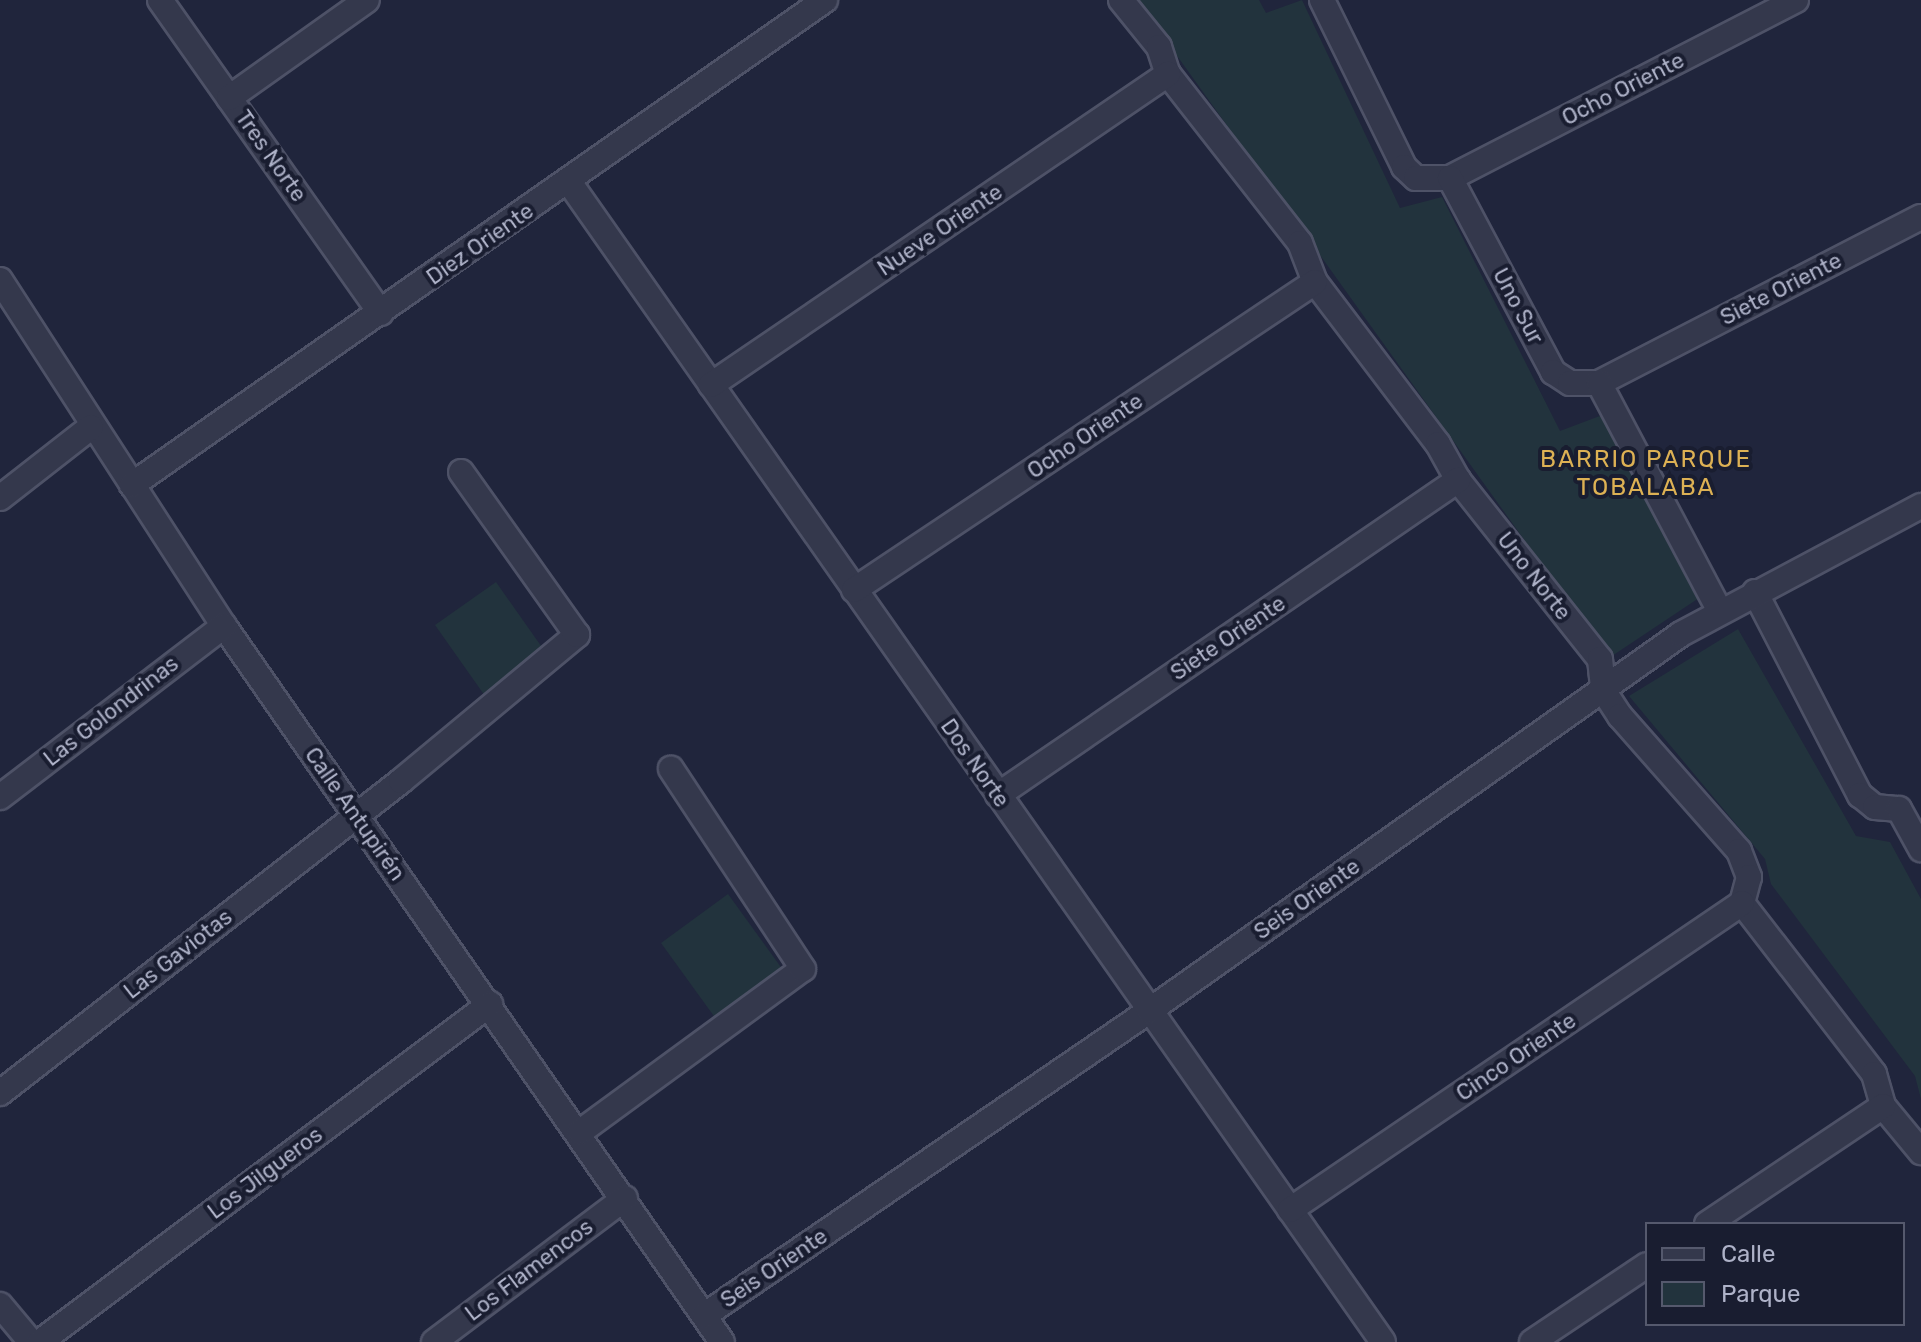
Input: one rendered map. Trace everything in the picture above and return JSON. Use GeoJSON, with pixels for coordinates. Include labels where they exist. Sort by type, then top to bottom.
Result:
{"type":"FeatureCollection","features":[{"type":"Feature","properties":{"kind":"street","name":"Tres Norte"},"geometry":{"type":"LineString","coordinates":[[160,0],[381,313]]}},
{"type":"Feature","properties":{"kind":"street"},"geometry":{"type":"LineString","coordinates":[[229,98],[367,0]]}},
{"type":"Feature","properties":{"kind":"street","name":"Diez Oriente"},"geometry":{"type":"LineString","coordinates":[[132,485],[825,0]]}},
{"type":"Feature","properties":{"kind":"street","name":"Uno Norte"},"geometry":{"type":"LineString","coordinates":[[1121,0],[1159,47],[1168,74],[1300,243],[1315,282],[1438,444],[1458,480],[1600,659],[1603,690],[1739,851],[1749,877],[1742,903]]}},
{"type":"Feature","properties":{"kind":"street"},"geometry":{"type":"LineString","coordinates":[[1322,0],[1404,167],[1416,178],[1450,178]]}},
{"type":"Feature","properties":{"kind":"street","name":"Ocho Oriente"},"geometry":{"type":"LineString","coordinates":[[1450,178],[1796,0]]}},
{"type":"Feature","properties":{"kind":"street","name":"Nueve Oriente"},"geometry":{"type":"LineString","coordinates":[[711,385],[1168,74]]}},
{"type":"Feature","properties":{"kind":"street","name":"Uno Sur"},"geometry":{"type":"LineString","coordinates":[[1450,178],[1557,377],[1570,383],[1599,383]]}},
{"type":"Feature","properties":{"kind":"street","name":"Dos Norte"},"geometry":{"type":"LineString","coordinates":[[569,182],[1383,1342]]}},
{"type":"Feature","properties":{"kind":"street","name":"Siete Oriente"},"geometry":{"type":"LineString","coordinates":[[1599,383],[1921,217]]}},
{"type":"Feature","properties":{"kind":"street","name":"Calle Antupirén"},"geometry":{"type":"LineString","coordinates":[[0,280],[91,427],[224,626],[580,1132],[722,1342]]}},
{"type":"Feature","properties":{"kind":"street","name":"Ocho Oriente"},"geometry":{"type":"LineString","coordinates":[[854,590],[1315,282]]}},
{"type":"Feature","properties":{"kind":"street"},"geometry":{"type":"LineString","coordinates":[[1599,383],[1719,610]]}},
{"type":"Feature","properties":{"kind":"street"},"geometry":{"type":"LineString","coordinates":[[0,498],[91,427]]}},
{"type":"Feature","properties":{"kind":"street","name":"Las Gaviotas"},"geometry":{"type":"LineString","coordinates":[[0,1093],[356,815],[577,635],[461,472]]}},
{"type":"Feature","properties":{"kind":"street","name":"Siete Oriente"},"geometry":{"type":"LineString","coordinates":[[998,795],[1458,480]]}},
{"type":"Feature","properties":{"kind":"street","name":"Seis Oriente"},"geometry":{"type":"LineString","coordinates":[[705,1315],[1149,1011],[1719,610],[1921,506]]}},
{"type":"Feature","properties":{"kind":"street"},"geometry":{"type":"LineString","coordinates":[[1755,592],[1860,795],[1875,807],[1910,803],[1921,849]]}},
{"type":"Feature","properties":{"kind":"street","name":"Las Golondrinas"},"geometry":{"type":"LineString","coordinates":[[0,797],[224,626]]}},
{"type":"Feature","properties":{"kind":"street"},"geometry":{"type":"LineString","coordinates":[[580,1132],[803,969],[671,769]]}},
{"type":"Feature","properties":{"kind":"street"},"geometry":{"type":"LineString","coordinates":[[1742,903],[1874,1074],[1883,1106],[1921,1152]]}},
{"type":"Feature","properties":{"kind":"street","name":"Cinco Oriente"},"geometry":{"type":"LineString","coordinates":[[1290,1210],[1742,903]]}},
{"type":"Feature","properties":{"kind":"street","name":"Los Jilgueros"},"geometry":{"type":"LineString","coordinates":[[40,1342],[490,1004]]}},
{"type":"Feature","properties":{"kind":"street"},"geometry":{"type":"LineString","coordinates":[[1710,1222],[1883,1106]]}},
{"type":"Feature","properties":{"kind":"street","name":"Los Flamencos"},"geometry":{"type":"LineString","coordinates":[[434,1342],[625,1198]]}},
{"type":"Feature","properties":{"kind":"street"},"geometry":{"type":"LineString","coordinates":[[1532,1342],[1645,1266]]}},
{"type":"Feature","properties":{"kind":"street"},"geometry":{"type":"LineString","coordinates":[[0,1305],[31,1342]]}},
{"type":"Feature","properties":{"kind":"green space"},"geometry":{"type":"Polygon","coordinates":[[[1137,0],[1259,0],[1266,13],[1302,0],[1400,208],[1442,197],[1560,431],[1605,414],[1702,596],[1609,658],[1137,0]]]}},
{"type":"Feature","properties":{"kind":"green space"},"geometry":{"type":"Polygon","coordinates":[[[496,582],[546,653],[485,696],[435,625],[496,582]]]}},
{"type":"Feature","properties":{"kind":"green space"},"geometry":{"type":"Polygon","coordinates":[[[1738,629],[1856,836],[1890,842],[1921,899],[1921,1099],[1915,1076],[1771,884],[1765,859],[1629,696],[1738,629]]]}},
{"type":"Feature","properties":{"kind":"green space"},"geometry":{"type":"Polygon","coordinates":[[[728,894],[783,970],[716,1019],[661,943],[728,894]]]}},
{"type":"Feature","properties":{"kind":"district","name":"BARRIO PARQUE TOBALABA"},"geometry":{"type":"Point","coordinates":[1646,474]}}]}
